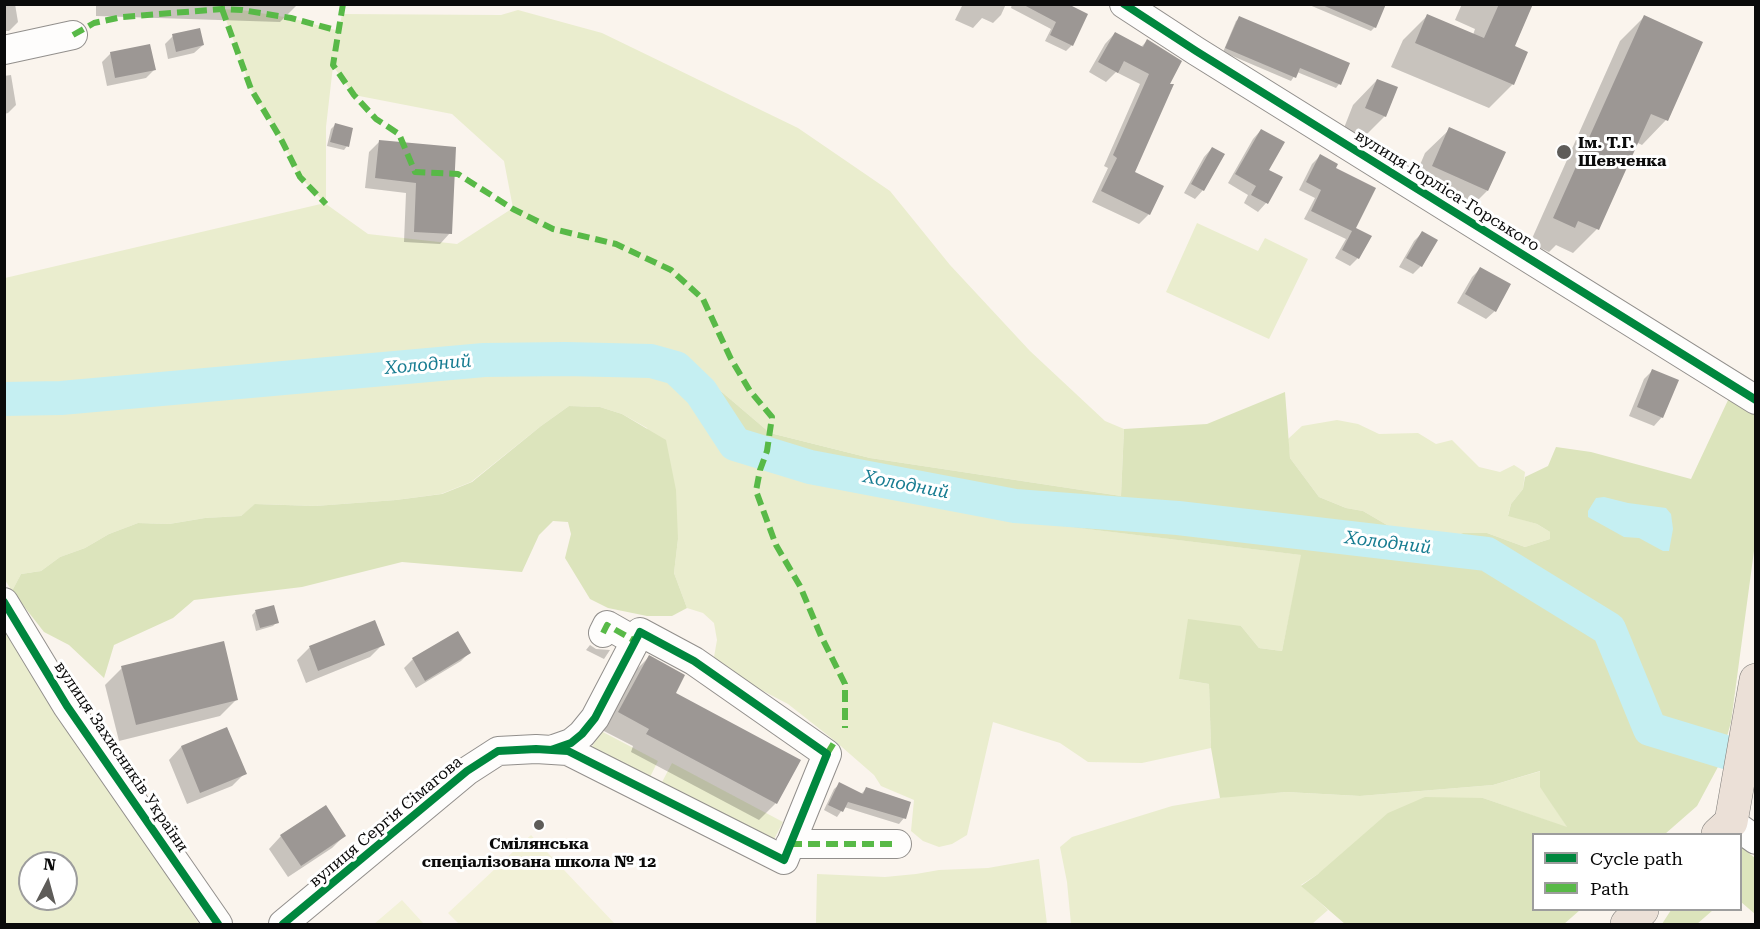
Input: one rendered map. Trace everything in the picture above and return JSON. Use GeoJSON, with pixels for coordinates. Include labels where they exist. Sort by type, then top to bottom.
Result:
{"type":"FeatureCollection","features":[{"type":"Feature","properties":{"kind":"main road"},"geometry":{"type":"LineString","coordinates":[[1735,832],[1738,776],[1747,736],[1755,680]]}},
{"type":"Feature","properties":{"kind":"main road"},"geometry":{"type":"LineString","coordinates":[[1627,924],[1640,911]]}},
{"type":"Feature","properties":{"kind":"street","name":"вулиця Горліса-Горського"},"geometry":{"type":"LineString","coordinates":[[1124,4],[1755,400]]}},
{"type":"Feature","properties":{"kind":"street"},"geometry":{"type":"LineString","coordinates":[[4,50],[73,35]]}},
{"type":"Feature","properties":{"kind":"street","name":"вулиця Захисників України"},"geometry":{"type":"LineString","coordinates":[[4,602],[68,706],[218,924]]}},
{"type":"Feature","properties":{"kind":"street"},"geometry":{"type":"LineString","coordinates":[[551,750],[571,743],[595,718],[618,637],[640,632],[694,661],[827,754],[782,850],[897,844]]}},
{"type":"Feature","properties":{"kind":"street","name":"вулиця Сергія Сімагова"},"geometry":{"type":"LineString","coordinates":[[283,924],[467,771],[498,751],[536,748],[568,751],[782,850]]}},
{"type":"Feature","properties":{"kind":"green space"},"geometry":{"type":"Polygon","coordinates":[[[222,9],[291,18],[339,31],[342,14],[501,15],[518,10],[602,33],[798,128],[890,191],[950,265],[1030,351],[1105,421],[1124,429],[1121,496],[870,458],[770,433],[723,393],[664,349],[651,361],[676,368],[758,450],[810,467],[1015,506],[1042,508],[1039,523],[1302,555],[1282,651],[1259,648],[1241,626],[1179,679],[1209,684],[1211,748],[1142,763],[1088,762],[1060,743],[993,722],[967,835],[952,844],[939,847],[923,841],[911,831],[914,800],[881,786],[874,775],[788,704],[723,670],[714,657],[717,640],[714,623],[703,613],[687,608],[674,573],[678,539],[647,428],[622,414],[600,407],[569,406],[471,482],[441,494],[315,506],[256,504],[241,516],[205,518],[169,524],[138,523],[60,557],[41,571],[21,574],[12,591],[5,580],[5,278],[325,203],[300,177],[281,139],[251,89],[222,9]],[[333,66],[326,127],[326,204],[368,234],[457,244],[513,208],[504,161],[452,114],[354,95],[333,66]]]}},
{"type":"Feature","properties":{"kind":"green space"},"geometry":{"type":"Polygon","coordinates":[[[1197,223],[1258,251],[1265,238],[1308,259],[1269,339],[1166,292],[1197,223]]]}},
{"type":"Feature","properties":{"kind":"green space"},"geometry":{"type":"Polygon","coordinates":[[[664,349],[723,393],[770,433],[870,458],[1121,496],[1124,429],[1207,424],[1285,392],[1290,458],[1319,497],[1346,508],[1363,511],[1387,525],[1422,536],[1451,537],[1463,533],[1487,533],[1525,547],[1550,539],[1550,532],[1537,524],[1508,516],[1511,504],[1523,489],[1525,477],[1548,466],[1556,447],[1591,452],[1691,479],[1729,398],[1755,414],[1756,536],[1731,722],[1719,765],[1697,806],[1666,833],[1532,833],[1532,911],[1579,911],[1564,924],[1345,924],[1301,886],[1388,813],[1425,797],[1483,798],[1567,827],[1540,787],[1540,771],[1493,785],[1360,796],[1286,792],[1220,798],[1211,748],[1209,684],[1179,679],[1188,619],[1241,626],[1259,648],[1282,651],[1301,555],[1038,523],[1041,508],[1015,506],[810,467],[735,444],[701,392],[676,368],[651,361],[565,359],[664,349]]]}},
{"type":"Feature","properties":{"kind":"green space"},"geometry":{"type":"Polygon","coordinates":[[[569,406],[600,407],[622,414],[666,440],[676,490],[678,539],[674,573],[687,608],[672,616],[647,616],[608,608],[590,599],[565,558],[571,534],[568,522],[553,521],[539,535],[522,572],[402,562],[302,587],[194,600],[173,618],[114,645],[104,678],[69,645],[44,632],[12,591],[21,574],[41,571],[60,557],[138,523],[169,524],[205,518],[241,516],[255,504],[315,506],[442,494],[472,482],[569,406]]]}},
{"type":"Feature","properties":{"kind":"green space"},"geometry":{"type":"Polygon","coordinates":[[[1337,420],[1358,424],[1379,434],[1418,433],[1436,444],[1452,440],[1479,467],[1500,472],[1514,465],[1525,472],[1523,489],[1511,504],[1508,515],[1537,524],[1550,532],[1550,539],[1525,547],[1487,533],[1463,533],[1451,537],[1422,536],[1387,525],[1363,511],[1346,508],[1319,497],[1290,458],[1288,439],[1302,426],[1337,420]]]}},
{"type":"Feature","properties":{"kind":"green space"},"geometry":{"type":"Polygon","coordinates":[[[5,624],[199,924],[5,924],[5,624]]]}},
{"type":"Feature","properties":{"kind":"green space"},"geometry":{"type":"Polygon","coordinates":[[[601,731],[658,761],[647,783],[589,752],[601,731]]]}},
{"type":"Feature","properties":{"kind":"green space"},"geometry":{"type":"Polygon","coordinates":[[[672,763],[783,822],[771,845],[660,786],[672,763]]]}},
{"type":"Feature","properties":{"kind":"green space"},"geometry":{"type":"Polygon","coordinates":[[[1541,771],[1541,787],[1568,828],[1483,798],[1318,874],[1301,885],[1328,910],[1312,924],[1071,924],[1067,882],[1060,847],[1072,837],[1172,806],[1232,796],[1286,792],[1360,796],[1493,785],[1541,771]]]}},
{"type":"Feature","properties":{"kind":"green space"},"geometry":{"type":"Polygon","coordinates":[[[531,835],[615,924],[459,924],[448,913],[531,835]]]}},
{"type":"Feature","properties":{"kind":"green space"},"geometry":{"type":"Polygon","coordinates":[[[1742,848],[1755,858],[1755,914],[1742,903],[1742,848]]]}},
{"type":"Feature","properties":{"kind":"green space"},"geometry":{"type":"Polygon","coordinates":[[[1039,859],[1047,924],[816,924],[817,874],[885,877],[939,870],[988,868],[1039,859]]]}},
{"type":"Feature","properties":{"kind":"green space"},"geometry":{"type":"Polygon","coordinates":[[[402,900],[424,924],[374,924],[402,900]]]}},
{"type":"Feature","properties":{"kind":"green space"},"geometry":{"type":"Polygon","coordinates":[[[1670,911],[1712,911],[1697,924],[1662,924],[1670,911]]]}},
{"type":"Feature","properties":{"kind":"water"},"geometry":{"type":"Polygon","coordinates":[[[1604,497],[1666,508],[1671,514],[1673,529],[1669,551],[1663,551],[1639,538],[1624,537],[1588,517],[1588,511],[1596,498],[1604,497]]]}},
{"type":"Feature","properties":{"kind":"building"},"geometry":{"type":"Polygon","coordinates":[[[1022,4],[1068,4],[1088,14],[1073,46],[1050,35],[1056,22],[1022,4]]]}},
{"type":"Feature","properties":{"kind":"building"},"geometry":{"type":"Polygon","coordinates":[[[1320,4],[1386,4],[1376,28],[1320,4]]]}},
{"type":"Feature","properties":{"kind":"building"},"geometry":{"type":"Polygon","coordinates":[[[1499,4],[1533,4],[1515,46],[1528,52],[1514,85],[1415,43],[1427,14],[1484,38],[1499,4]]]}},
{"type":"Feature","properties":{"kind":"building"},"geometry":{"type":"Polygon","coordinates":[[[1644,15],[1703,42],[1668,121],[1651,114],[1599,230],[1578,221],[1575,228],[1553,218],[1644,15]]]}},
{"type":"Feature","properties":{"kind":"building"},"geometry":{"type":"Polygon","coordinates":[[[1239,16],[1350,63],[1341,85],[1300,68],[1296,78],[1225,48],[1239,16]]]}},
{"type":"Feature","properties":{"kind":"building"},"geometry":{"type":"Polygon","coordinates":[[[200,28],[204,45],[176,52],[172,34],[200,28]]]}},
{"type":"Feature","properties":{"kind":"building"},"geometry":{"type":"Polygon","coordinates":[[[1115,32],[1143,47],[1147,39],[1182,61],[1170,84],[1174,84],[1135,172],[1164,186],[1150,215],[1101,191],[1117,158],[1113,155],[1149,74],[1124,61],[1118,73],[1098,62],[1115,32]]]}},
{"type":"Feature","properties":{"kind":"building"},"geometry":{"type":"Polygon","coordinates":[[[150,44],[156,70],[115,78],[110,52],[150,44]]]}},
{"type":"Feature","properties":{"kind":"building"},"geometry":{"type":"Polygon","coordinates":[[[1377,79],[1398,87],[1386,117],[1365,108],[1377,79]]]}},
{"type":"Feature","properties":{"kind":"building"},"geometry":{"type":"Polygon","coordinates":[[[335,123],[353,128],[349,147],[330,142],[335,123]]]}},
{"type":"Feature","properties":{"kind":"building"},"geometry":{"type":"Polygon","coordinates":[[[1449,127],[1506,152],[1488,191],[1432,166],[1449,127]]]}},
{"type":"Feature","properties":{"kind":"building"},"geometry":{"type":"Polygon","coordinates":[[[1261,129],[1285,142],[1269,170],[1283,177],[1268,204],[1251,195],[1256,186],[1235,174],[1261,129]]]}},
{"type":"Feature","properties":{"kind":"building"},"geometry":{"type":"Polygon","coordinates":[[[379,140],[456,147],[452,234],[414,232],[416,183],[375,178],[379,140]]]}},
{"type":"Feature","properties":{"kind":"building"},"geometry":{"type":"Polygon","coordinates":[[[1212,147],[1225,154],[1204,191],[1191,184],[1212,147]]]}},
{"type":"Feature","properties":{"kind":"building"},"geometry":{"type":"Polygon","coordinates":[[[1320,154],[1338,164],[1336,168],[1376,188],[1356,228],[1372,236],[1359,259],[1342,250],[1352,231],[1311,211],[1321,190],[1306,182],[1320,154]]]}},
{"type":"Feature","properties":{"kind":"building"},"geometry":{"type":"Polygon","coordinates":[[[1422,231],[1438,240],[1422,267],[1406,258],[1422,231]]]}},
{"type":"Feature","properties":{"kind":"building"},"geometry":{"type":"Polygon","coordinates":[[[1480,267],[1511,284],[1496,312],[1465,294],[1480,267]]]}},
{"type":"Feature","properties":{"kind":"building"},"geometry":{"type":"Polygon","coordinates":[[[1652,369],[1679,380],[1663,418],[1637,407],[1652,369]]]}},
{"type":"Feature","properties":{"kind":"building"},"geometry":{"type":"Polygon","coordinates":[[[274,605],[279,623],[260,628],[255,610],[274,605]]]}},
{"type":"Feature","properties":{"kind":"building"},"geometry":{"type":"Polygon","coordinates":[[[375,620],[385,645],[318,671],[309,646],[375,620]]]}},
{"type":"Feature","properties":{"kind":"building"},"geometry":{"type":"Polygon","coordinates":[[[458,631],[471,653],[425,681],[412,658],[458,631]]]}},
{"type":"Feature","properties":{"kind":"building"},"geometry":{"type":"Polygon","coordinates":[[[224,641],[238,700],[136,725],[121,666],[224,641]]]}},
{"type":"Feature","properties":{"kind":"building"},"geometry":{"type":"Polygon","coordinates":[[[649,655],[685,675],[676,693],[801,760],[777,804],[646,734],[649,729],[618,712],[649,655]]]}},
{"type":"Feature","properties":{"kind":"building"},"geometry":{"type":"Polygon","coordinates":[[[227,727],[247,774],[200,793],[181,746],[227,727]]]}},
{"type":"Feature","properties":{"kind":"building"},"geometry":{"type":"Polygon","coordinates":[[[839,782],[863,794],[866,787],[911,802],[906,819],[848,802],[843,812],[828,805],[839,782]]]}},
{"type":"Feature","properties":{"kind":"building"},"geometry":{"type":"Polygon","coordinates":[[[326,805],[346,836],[301,866],[280,835],[326,805]]]}},
{"type":"Feature","properties":{"kind":"waterway","name":"Холодний"},"geometry":{"type":"LineString","coordinates":[[4,399],[61,398],[484,360],[651,361],[676,368],[701,392],[735,444],[810,467],[1015,506],[1178,518],[1487,554],[1609,629],[1650,729],[1756,759]]}},
{"type":"Feature","properties":{"kind":"marked path"},"geometry":{"type":"LineString","coordinates":[[343,4],[333,65],[354,95],[376,119],[399,134],[415,172],[458,174],[513,209],[553,229],[616,244],[671,270],[703,299],[731,359],[750,391],[772,417],[767,451],[756,491],[776,545],[800,586],[845,684],[845,728]]}},
{"type":"Feature","properties":{"kind":"marked path"},"geometry":{"type":"LineString","coordinates":[[222,9],[251,89],[281,139],[300,177],[326,204]]}},
{"type":"Feature","properties":{"kind":"marked path"},"geometry":{"type":"LineString","coordinates":[[73,35],[94,23],[122,17],[222,9],[291,18],[339,31]]}},
{"type":"Feature","properties":{"kind":"marked path"},"geometry":{"type":"LineString","coordinates":[[603,633],[607,625],[635,641]]}},
{"type":"Feature","properties":{"kind":"marked path"},"geometry":{"type":"LineString","coordinates":[[827,754],[835,741]]}},
{"type":"Feature","properties":{"kind":"marked path"},"geometry":{"type":"LineString","coordinates":[[790,844],[897,844]]}},
{"type":"Feature","properties":{"kind":"cycle path"},"geometry":{"type":"LineString","coordinates":[[1124,4],[1756,400]]}},
{"type":"Feature","properties":{"kind":"cycle path"},"geometry":{"type":"LineString","coordinates":[[4,602],[67,706],[218,924]]}},
{"type":"Feature","properties":{"kind":"cycle path"},"geometry":{"type":"LineString","coordinates":[[283,924],[467,771],[498,751],[536,749],[568,751],[784,860],[827,754],[694,661],[640,632],[595,718],[571,743],[551,750]]}},
{"type":"Feature","properties":{"kind":"place","name":"Ім. Т.Г. Шевченка"},"geometry":{"type":"Point","coordinates":[1564,152]}},
{"type":"Feature","properties":{"kind":"place","name":"Смілянська спеціалізована школа № 12"},"geometry":{"type":"Point","coordinates":[539,825]}}]}
